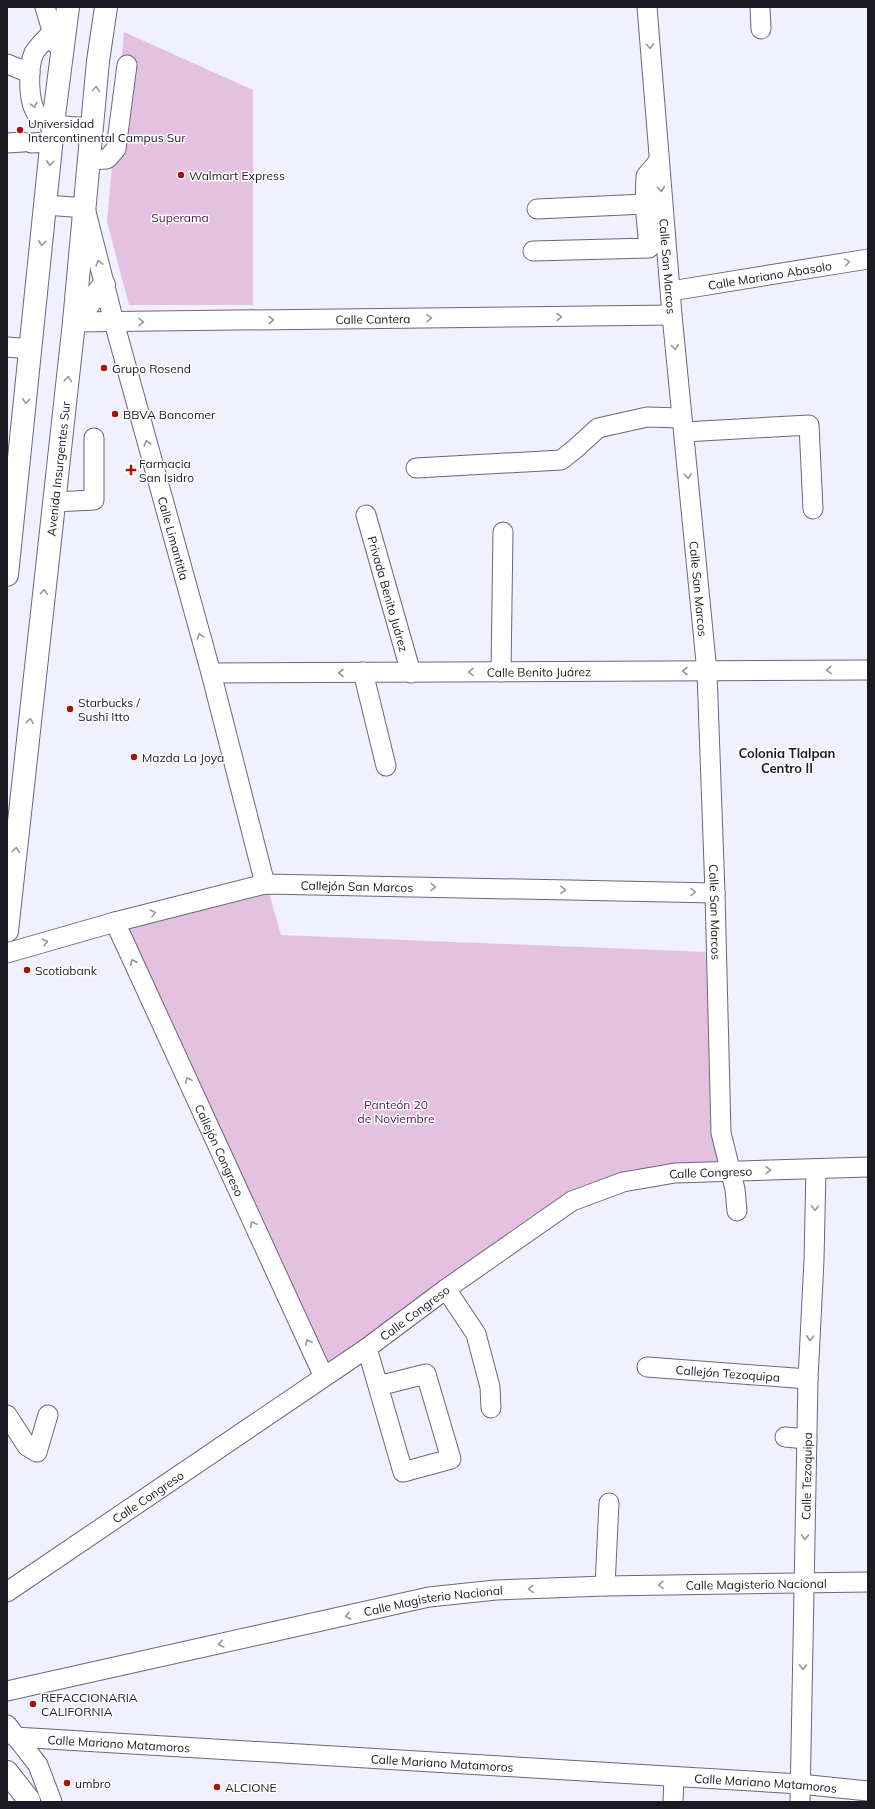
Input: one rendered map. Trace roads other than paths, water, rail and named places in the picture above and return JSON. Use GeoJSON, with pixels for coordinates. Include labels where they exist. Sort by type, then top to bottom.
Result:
{"type":"FeatureCollection","features":[{"type":"Feature","properties":{"kind":"main road"},"geometry":{"type":"LineString","coordinates":[[7,575],[9,540],[46,205],[33,139],[61,59],[68,7]]}},
{"type":"Feature","properties":{"kind":"main road","name":"Avenida Insurgentes Sur"},"geometry":{"type":"LineString","coordinates":[[7,922],[74,322],[98,61],[106,7]]}},
{"type":"Feature","properties":{"kind":"main road"},"geometry":{"type":"LineString","coordinates":[[74,322],[104,285]]}},
{"type":"Feature","properties":{"kind":"main road"},"geometry":{"type":"LineString","coordinates":[[7,1772],[31,1801]]}},
{"type":"Feature","properties":{"kind":"main road"},"geometry":{"type":"LineString","coordinates":[[7,1789],[31,1801]]}},
{"type":"Feature","properties":{"kind":"street"},"geometry":{"type":"LineString","coordinates":[[45,7],[61,59]]}},
{"type":"Feature","properties":{"kind":"street","name":"Calle San Marcos"},"geometry":{"type":"LineString","coordinates":[[646,7],[672,315],[707,672],[715,893],[720,1133],[735,1189],[737,1210]]}},
{"type":"Feature","properties":{"kind":"street"},"geometry":{"type":"LineString","coordinates":[[760,7],[761,29]]}},
{"type":"Feature","properties":{"kind":"street"},"geometry":{"type":"LineString","coordinates":[[52,32],[34,53],[30,72],[34,109],[38,116],[33,139],[92,128]]}},
{"type":"Feature","properties":{"kind":"street"},"geometry":{"type":"LineString","coordinates":[[7,64],[30,72]]}},
{"type":"Feature","properties":{"kind":"street"},"geometry":{"type":"LineString","coordinates":[[89,160],[107,159],[116,149],[127,65]]}},
{"type":"Feature","properties":{"kind":"street"},"geometry":{"type":"LineString","coordinates":[[533,251],[649,248],[645,204],[646,176],[658,162]]}},
{"type":"Feature","properties":{"kind":"street"},"geometry":{"type":"LineString","coordinates":[[537,208],[645,204]]}},
{"type":"Feature","properties":{"kind":"street"},"geometry":{"type":"LineString","coordinates":[[46,205],[85,208]]}},
{"type":"Feature","properties":{"kind":"street","name":"Calle Limantitla"},"geometry":{"type":"LineString","coordinates":[[85,208],[104,285],[210,673],[265,884]]}},
{"type":"Feature","properties":{"kind":"street","name":"Calle Mariano Abasolo"},"geometry":{"type":"LineString","coordinates":[[670,291],[868,259]]}},
{"type":"Feature","properties":{"kind":"street","name":"Calle Cantera"},"geometry":{"type":"LineString","coordinates":[[74,322],[672,315]]}},
{"type":"Feature","properties":{"kind":"street"},"geometry":{"type":"LineString","coordinates":[[7,347],[31,349]]}},
{"type":"Feature","properties":{"kind":"street"},"geometry":{"type":"LineString","coordinates":[[416,468],[560,460],[575,449],[598,428],[648,417],[683,425],[809,425],[813,509]]}},
{"type":"Feature","properties":{"kind":"street"},"geometry":{"type":"LineString","coordinates":[[54,502],[94,500],[94,438]]}},
{"type":"Feature","properties":{"kind":"street","name":"Privada Benito Juárez"},"geometry":{"type":"LineString","coordinates":[[366,515],[411,673]]}},
{"type":"Feature","properties":{"kind":"street"},"geometry":{"type":"LineString","coordinates":[[501,672],[503,532]]}},
{"type":"Feature","properties":{"kind":"street","name":"Calle Benito Juárez"},"geometry":{"type":"LineString","coordinates":[[210,673],[707,672],[868,670]]}},
{"type":"Feature","properties":{"kind":"street"},"geometry":{"type":"LineString","coordinates":[[363,672],[386,766]]}},
{"type":"Feature","properties":{"kind":"street","name":"Callejón San Marcos"},"geometry":{"type":"LineString","coordinates":[[7,953],[115,922],[265,884],[715,893]]}},
{"type":"Feature","properties":{"kind":"street","name":"Callejón Congreso"},"geometry":{"type":"LineString","coordinates":[[115,922],[324,1377]]}},
{"type":"Feature","properties":{"kind":"street","name":"Calle Congreso"},"geometry":{"type":"LineString","coordinates":[[7,1592],[367,1348],[446,1289],[572,1201],[623,1182],[676,1173],[868,1167]]}},
{"type":"Feature","properties":{"kind":"street","name":"Calle Tezoquipa"},"geometry":{"type":"LineString","coordinates":[[800,1793],[805,1582],[806,1439],[814,1260],[816,1169]]}},
{"type":"Feature","properties":{"kind":"street"},"geometry":{"type":"LineString","coordinates":[[446,1289],[476,1334],[490,1387],[491,1408]]}},
{"type":"Feature","properties":{"kind":"street"},"geometry":{"type":"LineString","coordinates":[[367,1348],[378,1386],[403,1472],[451,1459],[426,1374],[378,1386]]}},
{"type":"Feature","properties":{"kind":"street","name":"Callejón Tezoquipa"},"geometry":{"type":"LineString","coordinates":[[647,1367],[808,1378]]}},
{"type":"Feature","properties":{"kind":"street"},"geometry":{"type":"LineString","coordinates":[[7,1415],[27,1446],[37,1452],[48,1415]]}},
{"type":"Feature","properties":{"kind":"street"},"geometry":{"type":"LineString","coordinates":[[785,1437],[806,1439]]}},
{"type":"Feature","properties":{"kind":"street"},"geometry":{"type":"LineString","coordinates":[[605,1586],[609,1503]]}},
{"type":"Feature","properties":{"kind":"street","name":"Calle Magisterio Nacional"},"geometry":{"type":"LineString","coordinates":[[7,1691],[429,1598],[496,1590],[605,1586],[868,1582]]}},
{"type":"Feature","properties":{"kind":"street"},"geometry":{"type":"LineString","coordinates":[[11,1731],[38,1765],[52,1802]]}},
{"type":"Feature","properties":{"kind":"street","name":"Calle Mariano Matamoros"},"geometry":{"type":"LineString","coordinates":[[11,1731],[674,1777],[800,1793],[868,1791]]}},
{"type":"Feature","properties":{"kind":"street"},"geometry":{"type":"LineString","coordinates":[[672,1802],[674,1777]]}},
{"type":"Feature","properties":{"kind":"street"},"geometry":{"type":"LineString","coordinates":[[787,1802],[800,1793]]}},
{"type":"Feature","properties":{"kind":"place","name":"Universidad Intercontinental Campus Sur"},"geometry":{"type":"Point","coordinates":[20,130]}},
{"type":"Feature","properties":{"kind":"place","name":"Walmart Express"},"geometry":{"type":"Point","coordinates":[181,175]}},
{"type":"Feature","properties":{"kind":"place","name":"Grupo Rosend"},"geometry":{"type":"Point","coordinates":[104,368]}},
{"type":"Feature","properties":{"kind":"place","name":"BBVA Bancomer"},"geometry":{"type":"Point","coordinates":[115,414]}},
{"type":"Feature","properties":{"kind":"place","name":"Farmacia San Isidro"},"geometry":{"type":"Point","coordinates":[131,470]}},
{"type":"Feature","properties":{"kind":"place","name":"Starbucks / Sushi Itto"},"geometry":{"type":"Point","coordinates":[70,709]}},
{"type":"Feature","properties":{"kind":"place","name":"Mazda La Joya"},"geometry":{"type":"Point","coordinates":[134,757]}},
{"type":"Feature","properties":{"kind":"place","name":"Scotiabank"},"geometry":{"type":"Point","coordinates":[27,970]}},
{"type":"Feature","properties":{"kind":"place","name":"REFACCIONARIA CALIFORNIA"},"geometry":{"type":"Point","coordinates":[33,1704]}},
{"type":"Feature","properties":{"kind":"place","name":"umbro"},"geometry":{"type":"Point","coordinates":[67,1783]}},
{"type":"Feature","properties":{"kind":"place","name":"ALCIONE"},"geometry":{"type":"Point","coordinates":[217,1787]}},
{"type":"Feature","properties":{"kind":"district","name":"Colonia Tlalpan Centro II"},"geometry":{"type":"Point","coordinates":[787,760]}},
{"type":"Feature","properties":{"kind":"park label","name":"Superama"},"geometry":{"type":"Point","coordinates":[180,217]}},
{"type":"Feature","properties":{"kind":"park label","name":"Panteón 20 de Noviembre"},"geometry":{"type":"Point","coordinates":[396,1111]}}]}
